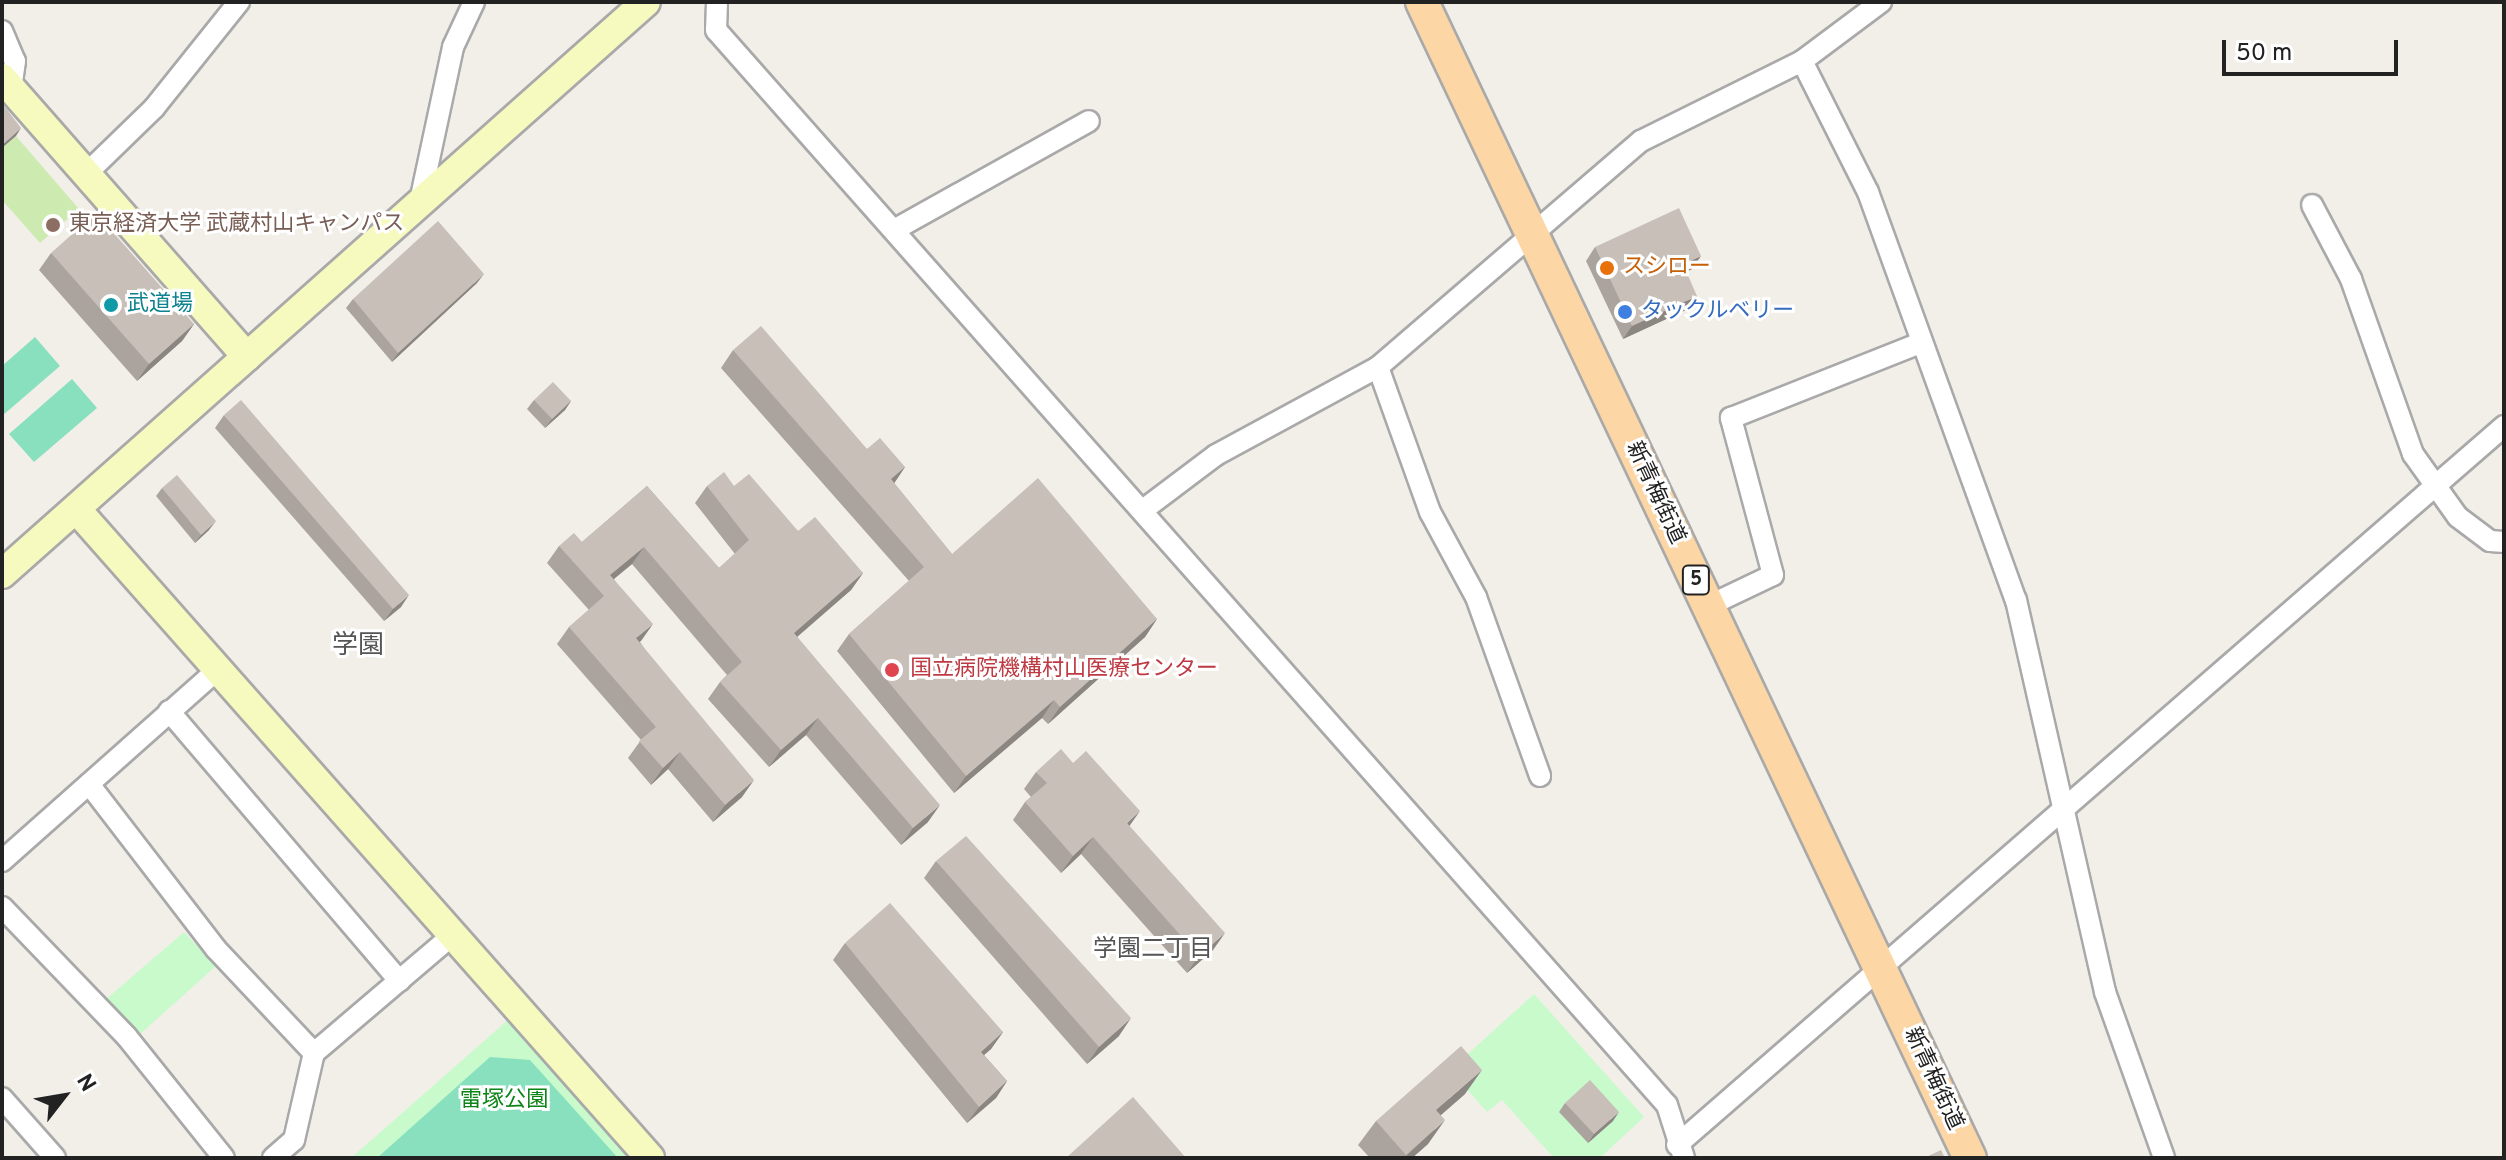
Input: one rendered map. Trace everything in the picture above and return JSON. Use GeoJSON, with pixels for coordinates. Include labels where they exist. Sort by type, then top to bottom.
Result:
{"type":"FeatureCollection","features":[{"type":"Feature","properties":{"kind":"main road","name":"新青梅街道"},"geometry":{"type":"LineString","coordinates":[[1422,2],[1970,1158]]}},
{"type":"Feature","properties":{"kind":"street"},"geometry":{"type":"LineString","coordinates":[[86,174],[154,108],[239,2]]}},
{"type":"Feature","properties":{"kind":"street"},"geometry":{"type":"LineString","coordinates":[[419,206],[453,47],[474,2]]}},
{"type":"Feature","properties":{"kind":"street"},"geometry":{"type":"LineString","coordinates":[[2,574],[646,2]]}},
{"type":"Feature","properties":{"kind":"street"},"geometry":{"type":"LineString","coordinates":[[717,2],[716,30],[1667,1105],[1680,1152],[1881,969],[2504,426]]}},
{"type":"Feature","properties":{"kind":"street"},"geometry":{"type":"LineString","coordinates":[[1143,510],[1216,455],[1378,367],[1535,239],[1641,141],[1802,61],[1881,2]]}},
{"type":"Feature","properties":{"kind":"street"},"geometry":{"type":"LineString","coordinates":[[2,31],[15,61],[6,83],[247,357]]}},
{"type":"Feature","properties":{"kind":"street"},"geometry":{"type":"LineString","coordinates":[[1802,61],[1868,192],[1918,344],[2016,600],[2067,807],[2105,992],[2164,1158]]}},
{"type":"Feature","properties":{"kind":"street"},"geometry":{"type":"LineString","coordinates":[[894,230],[1089,121]]}},
{"type":"Feature","properties":{"kind":"street"},"geometry":{"type":"LineString","coordinates":[[2312,205],[2351,279],[2413,454],[2434,488],[2458,517],[2490,541],[2504,542]]}},
{"type":"Feature","properties":{"kind":"street"},"geometry":{"type":"LineString","coordinates":[[1708,606],[1773,575],[1731,418],[1918,344]]}},
{"type":"Feature","properties":{"kind":"street"},"geometry":{"type":"LineString","coordinates":[[1378,367],[1430,512],[1476,597],[1540,776]]}},
{"type":"Feature","properties":{"kind":"street"},"geometry":{"type":"LineString","coordinates":[[77,510],[650,1158]]}},
{"type":"Feature","properties":{"kind":"street"},"geometry":{"type":"LineString","coordinates":[[2,861],[218,669]]}},
{"type":"Feature","properties":{"kind":"street"},"geometry":{"type":"LineString","coordinates":[[169,711],[400,981]]}},
{"type":"Feature","properties":{"kind":"street"},"geometry":{"type":"LineString","coordinates":[[89,784],[216,949],[314,1053]]}},
{"type":"Feature","properties":{"kind":"street"},"geometry":{"type":"LineString","coordinates":[[2,907],[127,1037],[224,1158]]}},
{"type":"Feature","properties":{"kind":"street"},"geometry":{"type":"LineString","coordinates":[[273,1158],[294,1140],[314,1053],[454,934]]}},
{"type":"Feature","properties":{"kind":"street"},"geometry":{"type":"LineString","coordinates":[[2,1098],[55,1158]]}},
{"type":"Feature","properties":{"kind":"green space"},"geometry":{"type":"Polygon","coordinates":[[[16,136],[79,209],[40,243],[2,200],[2,148],[16,136]]]}},
{"type":"Feature","properties":{"kind":"green space"},"geometry":{"type":"Polygon","coordinates":[[[35,337],[60,366],[2,416],[2,366],[35,337]]]}},
{"type":"Feature","properties":{"kind":"green space"},"geometry":{"type":"Polygon","coordinates":[[[72,379],[97,408],[34,462],[9,434],[72,379]]]}},
{"type":"Feature","properties":{"kind":"green space"},"geometry":{"type":"Polygon","coordinates":[[[184,932],[216,966],[138,1036],[105,1000],[184,932]]]}},
{"type":"Feature","properties":{"kind":"green space"},"geometry":{"type":"Polygon","coordinates":[[[1534,994],[1644,1117],[1600,1158],[1554,1158],[1502,1100],[1487,1112],[1450,1070],[1534,994]]]}},
{"type":"Feature","properties":{"kind":"green space","name":"雷塚公園"},"geometry":{"type":"Polygon","coordinates":[[[509,1019],[632,1158],[351,1158],[509,1019]]]}},
{"type":"Feature","properties":{"kind":"green space","name":"雷塚公園"},"geometry":{"type":"Polygon","coordinates":[[[490,1057],[530,1060],[618,1158],[377,1158],[490,1057]]]}},
{"type":"Feature","properties":{"kind":"building"},"geometry":{"type":"Polygon","coordinates":[[[2,103],[21,128],[2,145],[2,103]]]}},
{"type":"Feature","properties":{"kind":"building"},"geometry":{"type":"Polygon","coordinates":[[[1679,208],[1701,256],[1683,264],[1697,296],[1632,326],[1595,247],[1679,208]]]}},
{"type":"Feature","properties":{"kind":"building","name":"武道場"},"geometry":{"type":"Polygon","coordinates":[[[96,213],[194,324],[149,364],[51,253],[96,213]]]}},
{"type":"Feature","properties":{"kind":"building"},"geometry":{"type":"Polygon","coordinates":[[[438,221],[484,274],[398,353],[353,299],[438,221]]]}},
{"type":"Feature","properties":{"kind":"building"},"geometry":{"type":"Polygon","coordinates":[[[761,326],[867,449],[880,438],[905,467],[891,479],[952,554],[1038,478],[1157,619],[1060,707],[1054,700],[966,776],[849,634],[924,567],[733,350],[761,326]]]}},
{"type":"Feature","properties":{"kind":"building"},"geometry":{"type":"Polygon","coordinates":[[[553,382],[571,401],[552,419],[534,400],[553,382]]]}},
{"type":"Feature","properties":{"kind":"building"},"geometry":{"type":"Polygon","coordinates":[[[241,400],[409,595],[393,609],[224,415],[241,400]]]}},
{"type":"Feature","properties":{"kind":"building"},"geometry":{"type":"Polygon","coordinates":[[[724,472],[734,486],[749,474],[798,531],[815,517],[863,573],[794,633],[940,805],[913,828],[818,718],[781,750],[720,682],[742,662],[644,547],[610,575],[653,624],[636,638],[754,780],[725,805],[680,752],[663,768],[639,741],[656,727],[569,627],[604,596],[559,546],[574,533],[582,542],[647,486],[719,568],[749,540],[707,486],[724,472]]]}},
{"type":"Feature","properties":{"kind":"building"},"geometry":{"type":"Polygon","coordinates":[[[177,475],[216,521],[201,535],[162,488],[177,475]]]}},
{"type":"Feature","properties":{"kind":"building"},"geometry":{"type":"Polygon","coordinates":[[[1061,749],[1073,763],[1086,751],[1140,811],[1127,823],[1225,933],[1199,956],[1093,837],[1073,856],[1025,802],[1047,783],[1036,772],[1061,749]]]}},
{"type":"Feature","properties":{"kind":"building"},"geometry":{"type":"Polygon","coordinates":[[[966,836],[1131,1018],[1099,1047],[936,861],[966,836]]]}},
{"type":"Feature","properties":{"kind":"building"},"geometry":{"type":"Polygon","coordinates":[[[890,903],[1003,1032],[981,1052],[1007,1081],[979,1107],[845,943],[890,903]]]}},
{"type":"Feature","properties":{"kind":"building"},"geometry":{"type":"Polygon","coordinates":[[[1461,1046],[1482,1070],[1436,1110],[1445,1120],[1406,1155],[1376,1121],[1461,1046]]]}},
{"type":"Feature","properties":{"kind":"building"},"geometry":{"type":"Polygon","coordinates":[[[1590,1080],[1619,1112],[1594,1134],[1565,1103],[1590,1080]]]}},
{"type":"Feature","properties":{"kind":"building"},"geometry":{"type":"Polygon","coordinates":[[[1133,1097],[1186,1158],[1066,1158],[1133,1097]]]}},
{"type":"Feature","properties":{"kind":"building"},"geometry":{"type":"Polygon","coordinates":[[[1941,1150],[1945,1158],[1924,1158],[1941,1150]]]}},
{"type":"Feature","properties":{"kind":"place","name":"東京経済大学 武蔵村山キャンパス"},"geometry":{"type":"Point","coordinates":[53,225]}},
{"type":"Feature","properties":{"kind":"place","name":"スシロー"},"geometry":{"type":"Point","coordinates":[1607,268]}},
{"type":"Feature","properties":{"kind":"place","name":"武道場"},"geometry":{"type":"Point","coordinates":[111,305]}},
{"type":"Feature","properties":{"kind":"place","name":"タックルベリー"},"geometry":{"type":"Point","coordinates":[1625,312]}},
{"type":"Feature","properties":{"kind":"place","name":"国立病院機構村山医療センター"},"geometry":{"type":"Point","coordinates":[892,670]}},
{"type":"Feature","properties":{"kind":"district","name":"学園"},"geometry":{"type":"Point","coordinates":[358,647]}},
{"type":"Feature","properties":{"kind":"district","name":"学園二丁目"},"geometry":{"type":"Point","coordinates":[1153,951]}}]}
